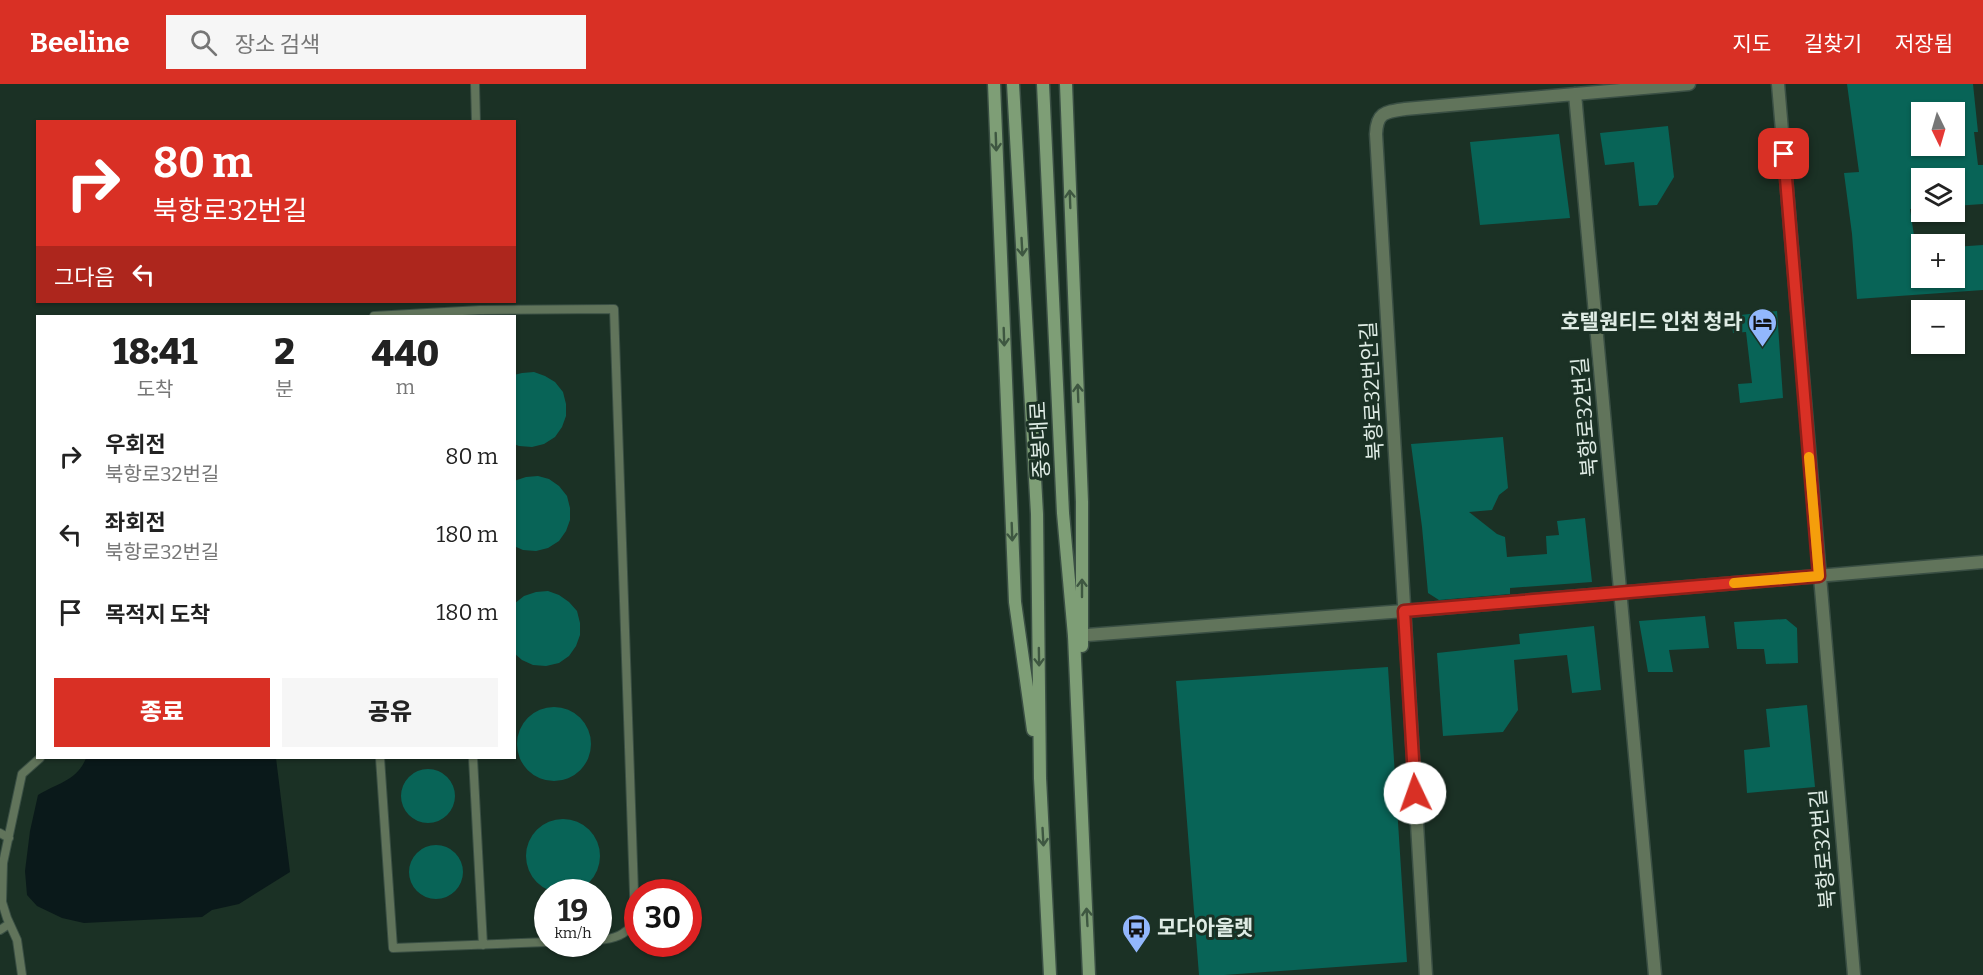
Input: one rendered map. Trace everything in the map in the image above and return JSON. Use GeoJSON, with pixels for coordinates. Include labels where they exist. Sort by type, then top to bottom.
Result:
{"type":"FeatureCollection","features":[{"type":"Feature","properties":{"kind":"main road","name":"중봉대로"},"geometry":{"type":"LineString","coordinates":[[994,84],[1015,602],[1040,778]]}},
{"type":"Feature","properties":{"kind":"main road","name":"중봉대로"},"geometry":{"type":"LineString","coordinates":[[1013,84],[1037,514],[1040,778],[1050,975]]}},
{"type":"Feature","properties":{"kind":"main road","name":"중봉대로"},"geometry":{"type":"LineString","coordinates":[[1043,84],[1064,513],[1078,636]]}},
{"type":"Feature","properties":{"kind":"main road","name":"중봉대로"},"geometry":{"type":"LineString","coordinates":[[1066,84],[1082,502],[1078,636],[1081,794],[1089,975]]}},
{"type":"Feature","properties":{"kind":"street","name":"북항로32번안길"},"geometry":{"type":"LineString","coordinates":[[1426,975],[1377,121],[1385,113],[1405,110],[1689,84]]}},
{"type":"Feature","properties":{"kind":"street","name":"북항로32번길"},"geometry":{"type":"LineString","coordinates":[[1778,84],[1854,975]]}},
{"type":"Feature","properties":{"kind":"street","name":"북항로32번길"},"geometry":{"type":"LineString","coordinates":[[1575,94],[1655,975]]}},
{"type":"Feature","properties":{"kind":"street"},"geometry":{"type":"LineString","coordinates":[[1078,636],[1983,562]]}},
{"type":"Feature","properties":{"kind":"lane"},"geometry":{"type":"LineString","coordinates":[[475,84],[476,120]]}},
{"type":"Feature","properties":{"kind":"lane"},"geometry":{"type":"LineString","coordinates":[[412,315],[450,314],[480,306],[614,309],[635,922],[627,933],[612,940]]}},
{"type":"Feature","properties":{"kind":"lane"},"geometry":{"type":"LineString","coordinates":[[21,975],[17,940],[2,902],[3,863],[22,774],[38,759]]}},
{"type":"Feature","properties":{"kind":"lane"},"geometry":{"type":"LineString","coordinates":[[380,759],[393,948],[534,943]]}},
{"type":"Feature","properties":{"kind":"lane"},"geometry":{"type":"LineString","coordinates":[[473,759],[483,945]]}},
{"type":"Feature","properties":{"kind":"lane"},"geometry":{"type":"LineString","coordinates":[[0,833],[9,838]]}},
{"type":"Feature","properties":{"kind":"lane"},"geometry":{"type":"LineString","coordinates":[[0,930],[9,924]]}},
{"type":"Feature","properties":{"kind":"shaded area"},"geometry":{"type":"Polygon","coordinates":[[[86,759],[276,759],[290,872],[239,904],[212,910],[202,917],[84,923],[62,918],[37,906],[27,895],[25,871],[30,831],[38,795],[66,781],[82,766],[86,759]]]}},
{"type":"Feature","properties":{"kind":"building"},"geometry":{"type":"Polygon","coordinates":[[[1847,84],[1973,84],[1978,132],[1974,132],[1978,165],[1983,165],[1983,204],[1965,205],[1965,168],[1911,168],[1910,209],[1914,234],[1911,234],[1911,288],[1965,288],[1965,246],[1983,245],[1983,290],[1857,299],[1844,173],[1859,172],[1847,84]]]}},
{"type":"Feature","properties":{"kind":"building"},"geometry":{"type":"Polygon","coordinates":[[[1668,126],[1674,177],[1657,205],[1639,206],[1634,162],[1605,165],[1600,133],[1668,126]]]}},
{"type":"Feature","properties":{"kind":"building"},"geometry":{"type":"Polygon","coordinates":[[[1559,134],[1570,218],[1480,225],[1470,142],[1559,134]]]}},
{"type":"Feature","properties":{"kind":"building"},"geometry":{"type":"Polygon","coordinates":[[[1777,311],[1783,398],[1740,403],[1738,384],[1752,383],[1746,332],[1733,333],[1731,316],[1777,311]]]}},
{"type":"Feature","properties":{"kind":"building"},"geometry":{"type":"Polygon","coordinates":[[[534,372],[555,382],[563,392],[566,404],[566,416],[555,437],[544,444],[532,447],[516,445],[516,374],[534,372]]]}},
{"type":"Feature","properties":{"kind":"building"},"geometry":{"type":"Polygon","coordinates":[[[1503,437],[1508,488],[1499,495],[1492,510],[1469,512],[1497,534],[1505,537],[1507,557],[1547,554],[1546,536],[1559,535],[1557,521],[1585,518],[1592,582],[1510,588],[1510,594],[1439,600],[1428,593],[1411,444],[1503,437]]]}},
{"type":"Feature","properties":{"kind":"building"},"geometry":{"type":"Polygon","coordinates":[[[538,476],[549,479],[559,486],[567,496],[570,508],[570,520],[559,541],[548,548],[536,551],[516,547],[516,480],[538,476]]]}},
{"type":"Feature","properties":{"kind":"building"},"geometry":{"type":"Polygon","coordinates":[[[548,591],[569,602],[577,611],[580,623],[580,635],[569,656],[559,663],[546,666],[533,665],[516,655],[516,602],[524,596],[548,591]]]}},
{"type":"Feature","properties":{"kind":"building"},"geometry":{"type":"Polygon","coordinates":[[[1705,616],[1709,648],[1669,650],[1673,672],[1648,672],[1639,621],[1705,616]]]}},
{"type":"Feature","properties":{"kind":"building"},"geometry":{"type":"Polygon","coordinates":[[[1786,619],[1797,628],[1798,663],[1766,664],[1764,649],[1737,649],[1734,622],[1786,619]]]}},
{"type":"Feature","properties":{"kind":"building"},"geometry":{"type":"Polygon","coordinates":[[[1594,626],[1601,690],[1572,693],[1567,655],[1514,660],[1518,710],[1503,732],[1443,736],[1437,653],[1520,644],[1519,634],[1594,626]]]}},
{"type":"Feature","properties":{"kind":"building"},"geometry":{"type":"Polygon","coordinates":[[[1388,667],[1407,962],[1199,975],[1176,681],[1388,667]]]}},
{"type":"Feature","properties":{"kind":"building"},"geometry":{"type":"Polygon","coordinates":[[[1807,705],[1815,787],[1747,793],[1744,750],[1770,747],[1766,709],[1807,705]]]}},
{"type":"Feature","properties":{"kind":"building"},"geometry":{"type":"Polygon","coordinates":[[[547,707],[561,707],[575,713],[585,723],[591,737],[589,758],[575,775],[561,781],[547,781],[533,775],[523,765],[517,751],[517,737],[523,723],[533,713],[547,707]]]}},
{"type":"Feature","properties":{"kind":"building"},"geometry":{"type":"Polygon","coordinates":[[[423,769],[433,769],[443,773],[451,781],[455,796],[451,811],[443,819],[433,823],[423,823],[413,819],[405,811],[401,801],[401,791],[405,781],[413,773],[423,769]]]}},
{"type":"Feature","properties":{"kind":"building"},"geometry":{"type":"Polygon","coordinates":[[[556,819],[570,819],[584,825],[594,835],[600,849],[600,863],[592,879],[534,879],[526,863],[526,849],[532,835],[542,825],[556,819]]]}},
{"type":"Feature","properties":{"kind":"building"},"geometry":{"type":"Polygon","coordinates":[[[431,845],[441,845],[451,849],[459,857],[463,872],[459,887],[451,895],[441,899],[431,899],[421,895],[413,887],[409,877],[409,867],[413,857],[421,849],[431,845]]]}},
{"type":"Feature","properties":{"kind":"slow traffic"},"geometry":{"type":"LineString","coordinates":[[1734,583],[1819,576],[1809,457]]}},
{"type":"Feature","properties":{"kind":"place","name":"호텔원티드 인천 청라"},"geometry":{"type":"Point","coordinates":[1763,348]}},
{"type":"Feature","properties":{"kind":"place","name":"모다아울렛"},"geometry":{"type":"Point","coordinates":[1136,954]}},
{"type":"Feature","properties":{"kind":"route"},"geometry":{"type":"LineString","coordinates":[[1415,793],[1404,611],[1819,576],[1784,154]]}}]}
